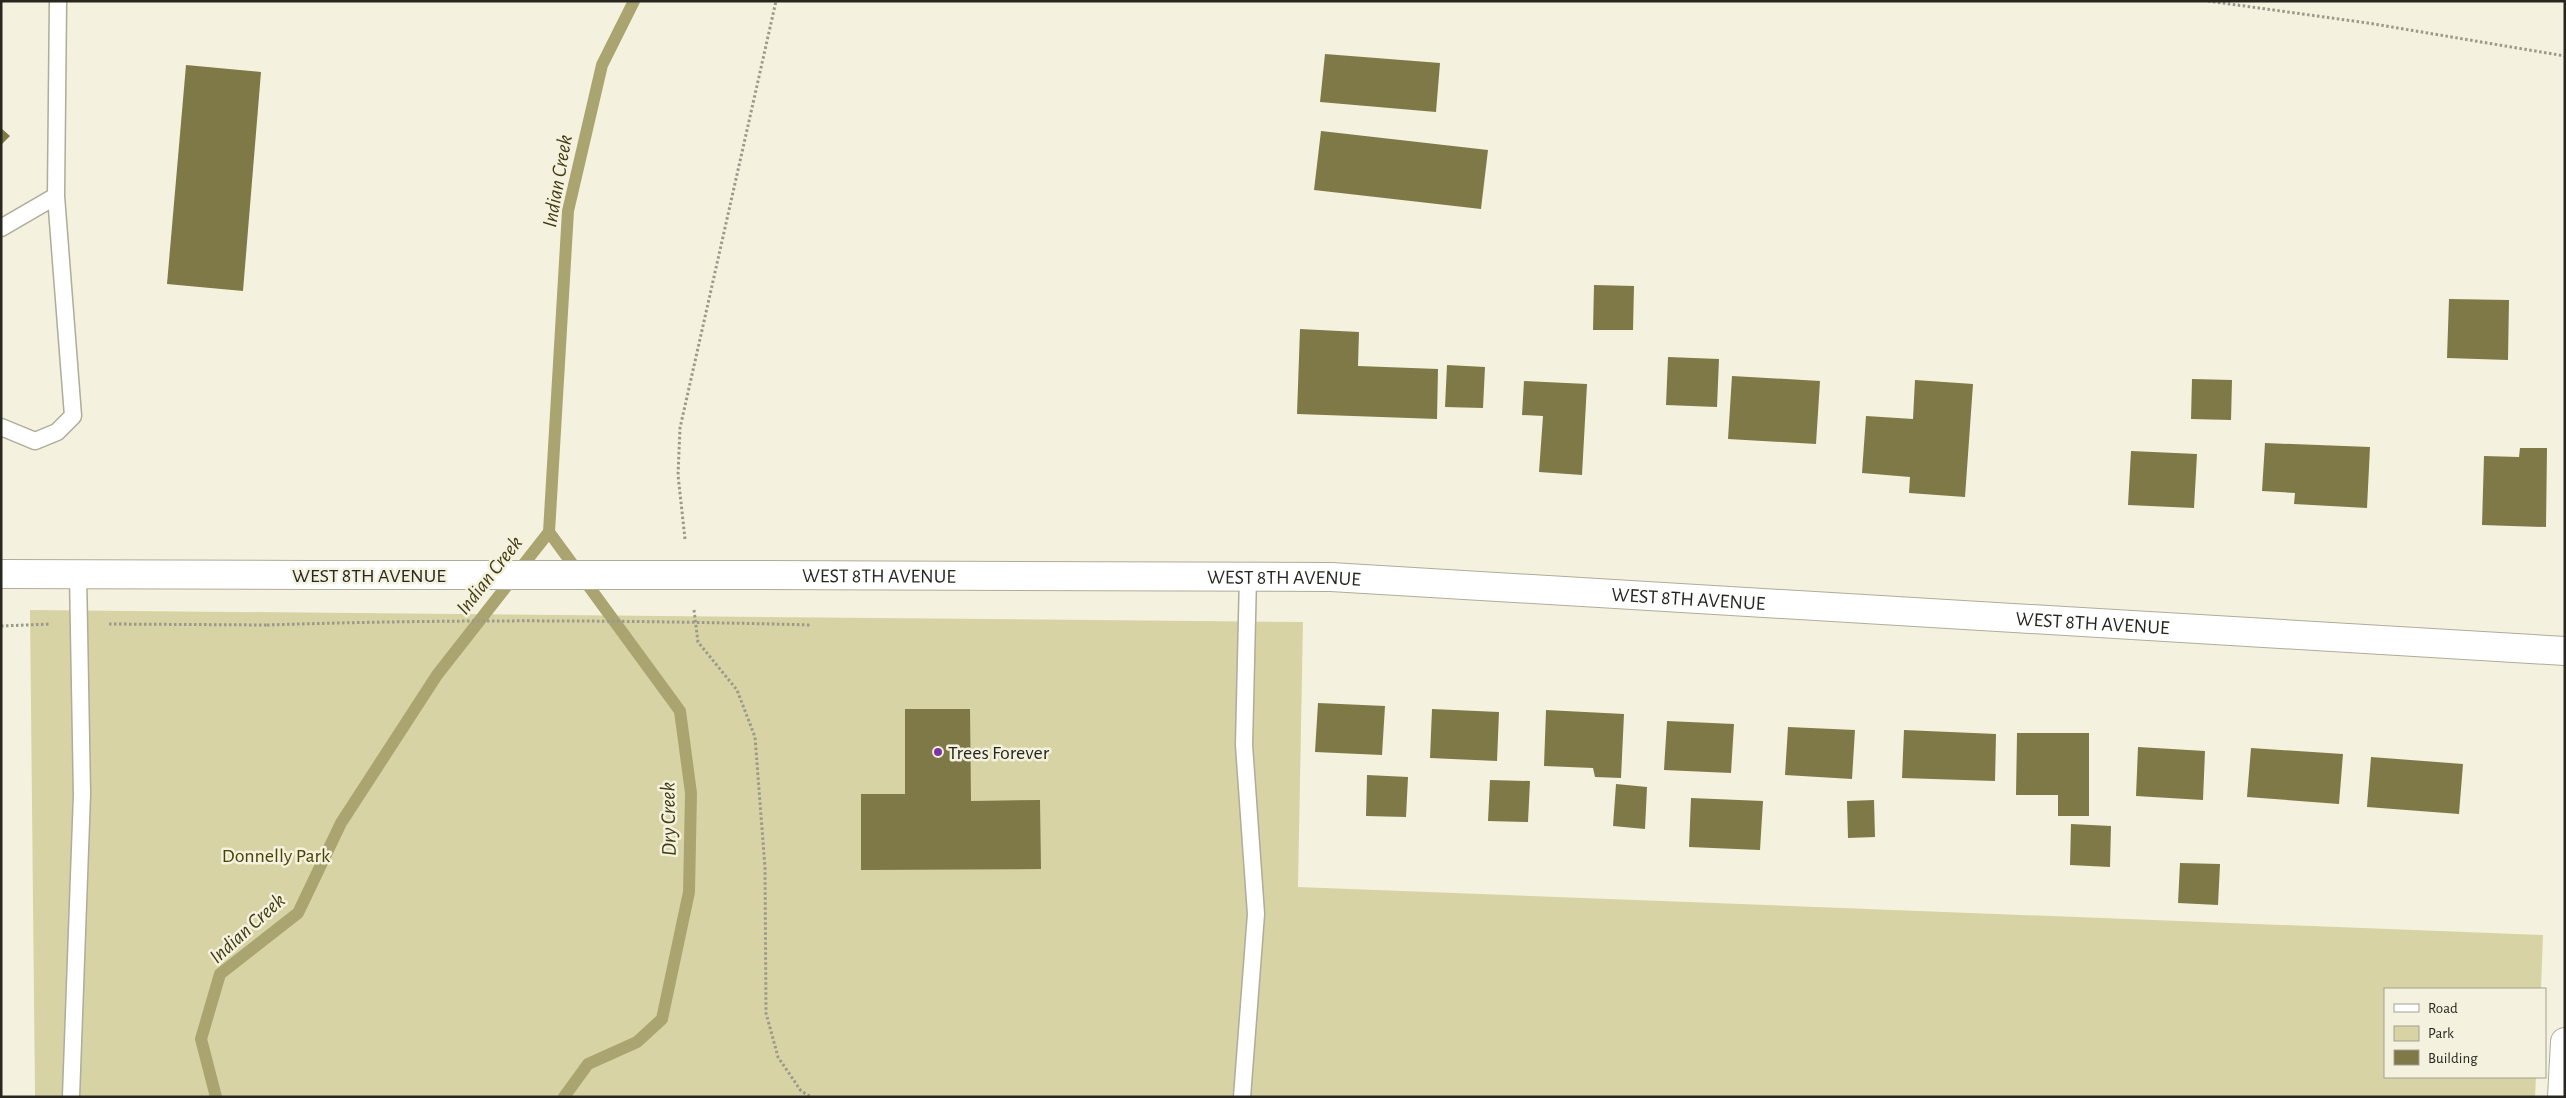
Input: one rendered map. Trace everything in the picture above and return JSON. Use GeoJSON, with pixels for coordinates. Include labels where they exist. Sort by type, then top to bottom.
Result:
{"type":"FeatureCollection","features":[{"type":"Feature","properties":{"kind":"street","name":"WEST 8TH AVENUE"},"geometry":{"type":"LineString","coordinates":[[1,574],[310,576],[764,574],[1331,577],[2565,651]]}},
{"type":"Feature","properties":{"kind":"street"},"geometry":{"type":"LineString","coordinates":[[2562,1097],[2565,1042]]}},
{"type":"Feature","properties":{"kind":"lane"},"geometry":{"type":"LineString","coordinates":[[1,427],[35,441],[57,432],[73,416],[56,196],[58,1]]}},
{"type":"Feature","properties":{"kind":"lane"},"geometry":{"type":"LineString","coordinates":[[1,228],[56,196]]}},
{"type":"Feature","properties":{"kind":"lane"},"geometry":{"type":"LineString","coordinates":[[71,1097],[82,794],[78,574]]}},
{"type":"Feature","properties":{"kind":"lane"},"geometry":{"type":"LineString","coordinates":[[1242,1097],[1256,914],[1244,745],[1248,576]]}},
{"type":"Feature","properties":{"kind":"path"},"geometry":{"type":"LineString","coordinates":[[2208,1],[2368,23],[2565,56]]}},
{"type":"Feature","properties":{"kind":"path"},"geometry":{"type":"LineString","coordinates":[[1,626],[78,624],[267,625],[397,620],[596,619],[811,625]]}},
{"type":"Feature","properties":{"kind":"green space","name":"Donnelly Park"},"geometry":{"type":"Polygon","coordinates":[[[30,610],[1303,622],[1298,887],[2543,935],[2541,988],[2384,988],[2384,1078],[2536,1078],[2535,1097],[35,1097],[30,610]]]}},
{"type":"Feature","properties":{"kind":"building"},"geometry":{"type":"Polygon","coordinates":[[[1325,54],[1440,63],[1436,112],[1320,102],[1325,54]]]}},
{"type":"Feature","properties":{"kind":"building"},"geometry":{"type":"Polygon","coordinates":[[[186,65],[261,72],[243,291],[167,284],[186,65]]]}},
{"type":"Feature","properties":{"kind":"building"},"geometry":{"type":"Polygon","coordinates":[[[1,128],[10,136],[1,145],[1,128]]]}},
{"type":"Feature","properties":{"kind":"building"},"geometry":{"type":"Polygon","coordinates":[[[1321,131],[1488,150],[1481,209],[1314,190],[1321,131]]]}},
{"type":"Feature","properties":{"kind":"building"},"geometry":{"type":"Polygon","coordinates":[[[1594,285],[1634,286],[1633,330],[1593,330],[1594,285]]]}},
{"type":"Feature","properties":{"kind":"building"},"geometry":{"type":"Polygon","coordinates":[[[2449,299],[2509,300],[2508,360],[2447,358],[2449,299]]]}},
{"type":"Feature","properties":{"kind":"building"},"geometry":{"type":"Polygon","coordinates":[[[1300,329],[1359,332],[1358,366],[1438,369],[1437,419],[1297,414],[1300,329]]]}},
{"type":"Feature","properties":{"kind":"building"},"geometry":{"type":"Polygon","coordinates":[[[1668,357],[1719,359],[1717,407],[1666,405],[1668,357]]]}},
{"type":"Feature","properties":{"kind":"building"},"geometry":{"type":"Polygon","coordinates":[[[1447,365],[1485,367],[1483,408],[1445,407],[1447,365]]]}},
{"type":"Feature","properties":{"kind":"building"},"geometry":{"type":"Polygon","coordinates":[[[1732,376],[1820,381],[1816,444],[1728,439],[1732,376]]]}},
{"type":"Feature","properties":{"kind":"building"},"geometry":{"type":"Polygon","coordinates":[[[2192,379],[2232,380],[2231,420],[2191,419],[2192,379]]]}},
{"type":"Feature","properties":{"kind":"building"},"geometry":{"type":"Polygon","coordinates":[[[1915,380],[1973,384],[1965,497],[1909,493],[1910,477],[1862,473],[1866,416],[1913,419],[1915,380]]]}},
{"type":"Feature","properties":{"kind":"building"},"geometry":{"type":"Polygon","coordinates":[[[1524,381],[1587,384],[1582,475],[1539,472],[1543,416],[1522,415],[1524,381]]]}},
{"type":"Feature","properties":{"kind":"building"},"geometry":{"type":"Polygon","coordinates":[[[2265,443],[2370,447],[2367,508],[2294,504],[2295,493],[2262,491],[2265,443]]]}},
{"type":"Feature","properties":{"kind":"building"},"geometry":{"type":"Polygon","coordinates":[[[2520,448],[2547,448],[2546,527],[2482,525],[2484,456],[2519,457],[2520,448]]]}},
{"type":"Feature","properties":{"kind":"building"},"geometry":{"type":"Polygon","coordinates":[[[2131,451],[2197,454],[2194,508],[2128,505],[2131,451]]]}},
{"type":"Feature","properties":{"kind":"building"},"geometry":{"type":"Polygon","coordinates":[[[1318,703],[1385,706],[1382,755],[1315,752],[1318,703]]]}},
{"type":"Feature","properties":{"kind":"building","name":"Trees Forever"},"geometry":{"type":"Polygon","coordinates":[[[905,709],[970,709],[971,801],[1040,800],[1041,869],[861,870],[861,794],[905,794],[905,709]]]}},
{"type":"Feature","properties":{"kind":"building"},"geometry":{"type":"Polygon","coordinates":[[[1432,709],[1499,712],[1497,761],[1430,758],[1432,709]]]}},
{"type":"Feature","properties":{"kind":"building"},"geometry":{"type":"Polygon","coordinates":[[[1546,710],[1624,714],[1621,778],[1595,777],[1593,768],[1544,766],[1546,710]]]}},
{"type":"Feature","properties":{"kind":"building"},"geometry":{"type":"Polygon","coordinates":[[[1667,721],[1734,724],[1731,773],[1664,770],[1667,721]]]}},
{"type":"Feature","properties":{"kind":"building"},"geometry":{"type":"Polygon","coordinates":[[[1788,727],[1855,730],[1852,779],[1785,775],[1788,727]]]}},
{"type":"Feature","properties":{"kind":"building"},"geometry":{"type":"Polygon","coordinates":[[[1904,730],[1996,734],[1995,781],[1902,778],[1904,730]]]}},
{"type":"Feature","properties":{"kind":"building"},"geometry":{"type":"Polygon","coordinates":[[[2017,733],[2089,733],[2089,816],[2058,816],[2058,795],[2016,795],[2017,733]]]}},
{"type":"Feature","properties":{"kind":"building"},"geometry":{"type":"Polygon","coordinates":[[[2138,747],[2205,751],[2203,800],[2136,796],[2138,747]]]}},
{"type":"Feature","properties":{"kind":"building"},"geometry":{"type":"Polygon","coordinates":[[[2251,748],[2343,754],[2339,804],[2247,797],[2251,748]]]}},
{"type":"Feature","properties":{"kind":"building"},"geometry":{"type":"Polygon","coordinates":[[[2371,757],[2463,764],[2459,814],[2367,807],[2371,757]]]}},
{"type":"Feature","properties":{"kind":"building"},"geometry":{"type":"Polygon","coordinates":[[[1367,775],[1408,777],[1406,817],[1366,816],[1367,775]]]}},
{"type":"Feature","properties":{"kind":"building"},"geometry":{"type":"Polygon","coordinates":[[[1490,780],[1530,781],[1528,822],[1488,821],[1490,780]]]}},
{"type":"Feature","properties":{"kind":"building"},"geometry":{"type":"Polygon","coordinates":[[[1616,784],[1647,787],[1645,829],[1613,826],[1616,784]]]}},
{"type":"Feature","properties":{"kind":"building"},"geometry":{"type":"Polygon","coordinates":[[[1691,798],[1763,801],[1760,850],[1689,847],[1691,798]]]}},
{"type":"Feature","properties":{"kind":"building"},"geometry":{"type":"Polygon","coordinates":[[[1874,800],[1875,837],[1848,838],[1847,801],[1874,800]]]}},
{"type":"Feature","properties":{"kind":"building"},"geometry":{"type":"Polygon","coordinates":[[[2071,824],[2111,826],[2110,867],[2070,865],[2071,824]]]}},
{"type":"Feature","properties":{"kind":"building"},"geometry":{"type":"Polygon","coordinates":[[[2180,863],[2220,864],[2218,905],[2178,903],[2180,863]]]}},
{"type":"Feature","properties":{"kind":"waterway","name":"Indian Creek"},"geometry":{"type":"LineString","coordinates":[[216,1097],[201,1039],[220,974],[298,913],[341,823],[437,675],[549,532],[568,211],[602,65],[634,1]]}},
{"type":"Feature","properties":{"kind":"waterway","name":"Dry Creek"},"geometry":{"type":"LineString","coordinates":[[549,532],[680,711],[691,793],[689,892],[662,1019],[637,1042],[588,1064],[564,1097]]}},
{"type":"Feature","properties":{"kind":"place","name":"Trees Forever"},"geometry":{"type":"Point","coordinates":[938,752]}}]}
